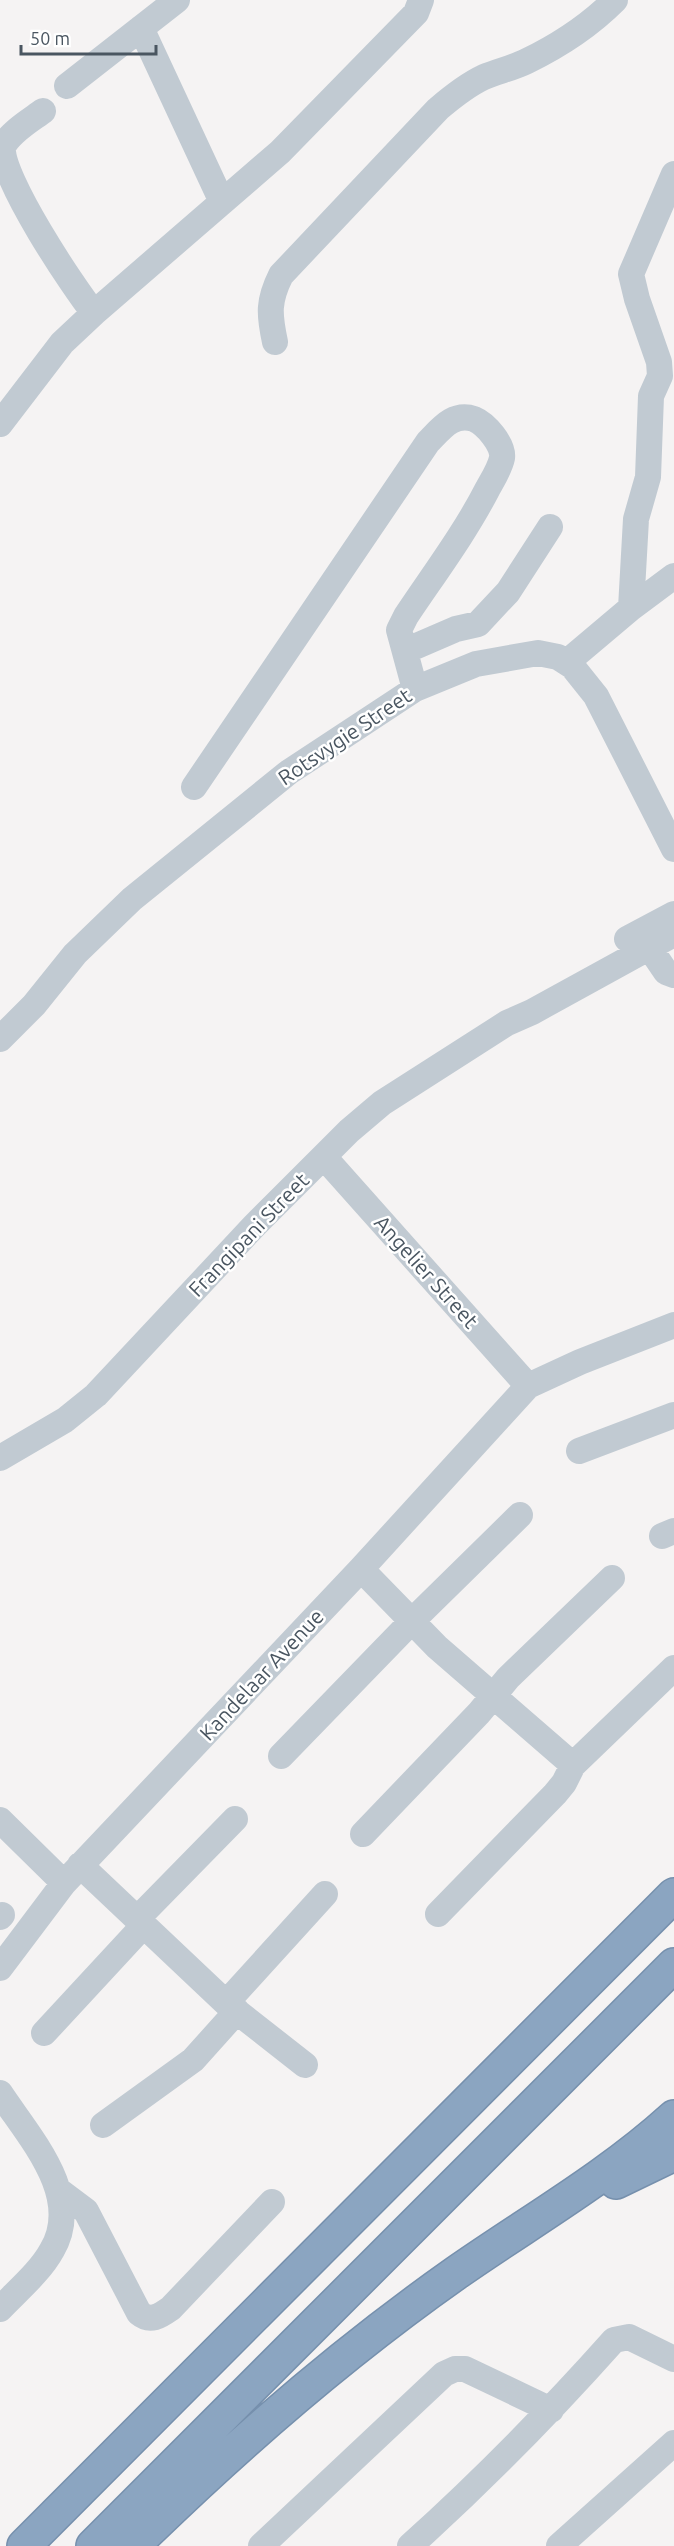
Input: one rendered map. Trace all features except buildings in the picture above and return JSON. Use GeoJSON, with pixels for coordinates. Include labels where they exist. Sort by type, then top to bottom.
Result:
{"type":"FeatureCollection","features":[{"type":"Feature","properties":{"kind":"highway"},"geometry":{"type":"LineString","coordinates":[[24,2546],[674,1895]]}},
{"type":"Feature","properties":{"kind":"highway"},"geometry":{"type":"LineString","coordinates":[[93,2546],[674,1965]]}},
{"type":"Feature","properties":{"kind":"highway"},"geometry":{"type":"LineString","coordinates":[[133,2546],[208,2475],[381,2328],[632,2152],[674,2117]]}},
{"type":"Feature","properties":{"kind":"highway"},"geometry":{"type":"LineString","coordinates":[[518,2232],[674,2154]]}},
{"type":"Feature","properties":{"kind":"street"},"geometry":{"type":"LineString","coordinates":[[67,86],[177,0]]}},
{"type":"Feature","properties":{"kind":"street"},"geometry":{"type":"LineString","coordinates":[[0,424],[47,361],[94,313],[314,119],[416,13],[422,0]]}},
{"type":"Feature","properties":{"kind":"street"},"geometry":{"type":"LineString","coordinates":[[275,342],[270,318],[271,295],[281,275],[438,109],[458,92],[482,78],[526,62],[559,45],[592,23],[615,0]]}},
{"type":"Feature","properties":{"kind":"street"},"geometry":{"type":"LineString","coordinates":[[141,28],[222,202]]}},
{"type":"Feature","properties":{"kind":"street"},"geometry":{"type":"LineString","coordinates":[[43,111],[10,137],[3,148],[2,168],[25,216],[94,313]]}},
{"type":"Feature","properties":{"kind":"street"},"geometry":{"type":"LineString","coordinates":[[631,608],[636,519],[648,477],[651,396],[660,376],[659,362],[637,299],[631,274],[674,174]]}},
{"type":"Feature","properties":{"kind":"street"},"geometry":{"type":"LineString","coordinates":[[194,787],[428,442],[456,417],[475,419],[489,431],[501,447],[502,458],[478,508],[399,630],[415,689]]}},
{"type":"Feature","properties":{"kind":"street"},"geometry":{"type":"LineString","coordinates":[[405,651],[456,629],[478,624],[508,592],[550,527]]}},
{"type":"Feature","properties":{"kind":"street"},"geometry":{"type":"LineString","coordinates":[[567,662],[631,608],[674,576]]}},
{"type":"Feature","properties":{"kind":"street","name":"Rotsvygie Street"},"geometry":{"type":"LineString","coordinates":[[0,1039],[34,1005],[75,954],[132,899],[289,772],[415,689],[476,664],[538,653],[558,657],[567,662],[580,674],[596,696],[673,845]]}},
{"type":"Feature","properties":{"kind":"street","name":"Frangipani Street"},"geometry":{"type":"LineString","coordinates":[[507,1023],[536,996],[568,973],[674,914]]}},
{"type":"Feature","properties":{"kind":"street","name":"Frangipani Street"},"geometry":{"type":"LineString","coordinates":[[0,1458],[65,1420],[96,1395],[255,1225],[358,1123],[390,1097],[507,1023],[674,934]]}},
{"type":"Feature","properties":{"kind":"street"},"geometry":{"type":"LineString","coordinates":[[649,947],[666,972],[674,975]]}},
{"type":"Feature","properties":{"kind":"street","name":"Angelier Street"},"geometry":{"type":"LineString","coordinates":[[324,1157],[528,1386]]}},
{"type":"Feature","properties":{"kind":"street"},"geometry":{"type":"LineString","coordinates":[[528,1386],[580,1362],[674,1326]]}},
{"type":"Feature","properties":{"kind":"street","name":"Kandelaar Avenue"},"geometry":{"type":"LineString","coordinates":[[0,1968],[72,1874],[361,1569],[528,1386]]}},
{"type":"Feature","properties":{"kind":"street"},"geometry":{"type":"LineString","coordinates":[[579,1451],[674,1415]]}},
{"type":"Feature","properties":{"kind":"street"},"geometry":{"type":"LineString","coordinates":[[281,1756],[412,1621],[520,1515]]}},
{"type":"Feature","properties":{"kind":"street"},"geometry":{"type":"LineString","coordinates":[[361,1569],[437,1647],[573,1765]]}},
{"type":"Feature","properties":{"kind":"street"},"geometry":{"type":"LineString","coordinates":[[363,1834],[423,1774],[508,1678],[612,1578]]}},
{"type":"Feature","properties":{"kind":"street"},"geometry":{"type":"LineString","coordinates":[[438,1914],[555,1794],[564,1783],[573,1765],[674,1668]]}},
{"type":"Feature","properties":{"kind":"street"},"geometry":{"type":"LineString","coordinates":[[44,2033],[140,1922],[235,1819]]}},
{"type":"Feature","properties":{"kind":"street"},"geometry":{"type":"LineString","coordinates":[[0,1820],[140,1922],[231,2007],[305,2065]]}},
{"type":"Feature","properties":{"kind":"street"},"geometry":{"type":"LineString","coordinates":[[103,2125],[159,2087],[193,2060],[231,2007],[325,1894]]}},
{"type":"Feature","properties":{"kind":"street"},"geometry":{"type":"LineString","coordinates":[[0,2093],[38,2149],[58,2190],[63,2219],[59,2238],[51,2253],[0,2309]]}},
{"type":"Feature","properties":{"kind":"street"},"geometry":{"type":"LineString","coordinates":[[58,2190],[86,2211],[140,2313],[145,2318],[152,2318],[171,2308],[272,2202]]}},
{"type":"Feature","properties":{"kind":"street"},"geometry":{"type":"LineString","coordinates":[[410,2546],[466,2495],[552,2410],[614,2340],[629,2337],[673,2356]]}},
{"type":"Feature","properties":{"kind":"street"},"geometry":{"type":"LineString","coordinates":[[261,2546],[444,2374],[455,2369],[465,2369],[552,2410]]}},
{"type":"Feature","properties":{"kind":"street"},"geometry":{"type":"LineString","coordinates":[[559,2546],[674,2443]]}}]}
